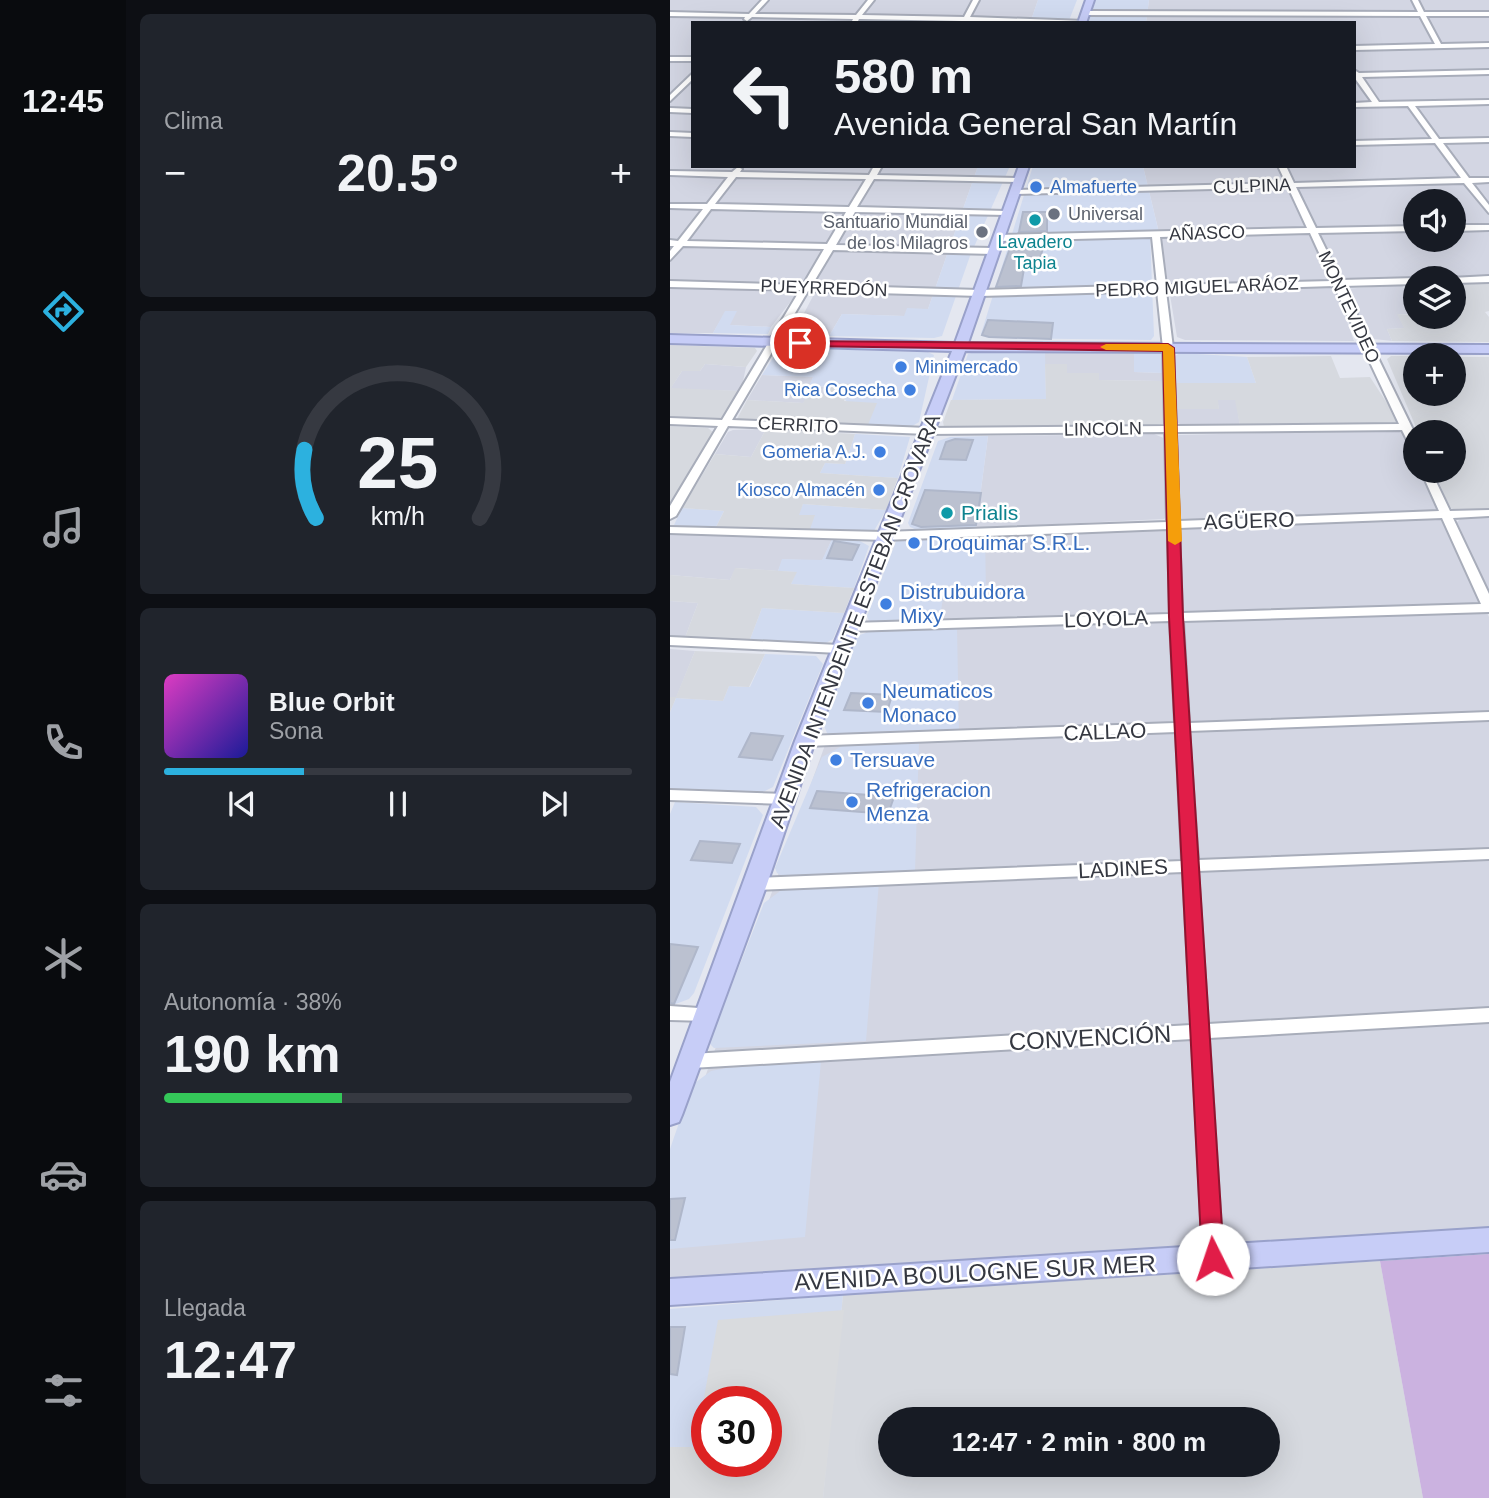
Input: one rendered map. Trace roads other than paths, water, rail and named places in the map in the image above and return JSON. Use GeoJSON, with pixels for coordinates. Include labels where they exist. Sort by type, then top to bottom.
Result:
{"type":"FeatureCollection","features":[{"type":"Feature","properties":{"kind":"main road"},"geometry":{"type":"LineString","coordinates":[[1083,19],[1090,0]]}},
{"type":"Feature","properties":{"kind":"main road","name":"AVENIDA INTENDENTE ESTEBAN CROVARA"},"geometry":{"type":"LineString","coordinates":[[670,1115],[839,649],[960,346],[1023,168]]}},
{"type":"Feature","properties":{"kind":"main road"},"geometry":{"type":"LineString","coordinates":[[670,339],[960,346],[1489,349]]}},
{"type":"Feature","properties":{"kind":"main road","name":"AVENIDA BOULOGNE SUR MER"},"geometry":{"type":"LineString","coordinates":[[670,1292],[1489,1240]]}},
{"type":"Feature","properties":{"kind":"street"},"geometry":{"type":"LineString","coordinates":[[745,21],[765,0]]}},
{"type":"Feature","properties":{"kind":"street"},"geometry":{"type":"LineString","coordinates":[[855,20],[871,0]]}},
{"type":"Feature","properties":{"kind":"street"},"geometry":{"type":"LineString","coordinates":[[965,21],[976,0]]}},
{"type":"Feature","properties":{"kind":"street"},"geometry":{"type":"LineString","coordinates":[[1209,0],[1212,21]]}},
{"type":"Feature","properties":{"kind":"street"},"geometry":{"type":"LineString","coordinates":[[1415,0],[1439,46]]}},
{"type":"Feature","properties":{"kind":"street"},"geometry":{"type":"LineString","coordinates":[[670,14],[965,21],[1315,10],[1489,14]]}},
{"type":"Feature","properties":{"kind":"street"},"geometry":{"type":"LineString","coordinates":[[1315,10],[1322,21]]}},
{"type":"Feature","properties":{"kind":"street"},"geometry":{"type":"LineString","coordinates":[[1356,48],[1489,45]]}},
{"type":"Feature","properties":{"kind":"street"},"geometry":{"type":"LineString","coordinates":[[670,59],[691,60]]}},
{"type":"Feature","properties":{"kind":"street"},"geometry":{"type":"LineString","coordinates":[[1356,74],[1489,72]]}},
{"type":"Feature","properties":{"kind":"street"},"geometry":{"type":"LineString","coordinates":[[1356,75],[1377,104]]}},
{"type":"Feature","properties":{"kind":"street"},"geometry":{"type":"LineString","coordinates":[[670,83],[689,83]]}},
{"type":"Feature","properties":{"kind":"street"},"geometry":{"type":"LineString","coordinates":[[670,99],[689,83]]}},
{"type":"Feature","properties":{"kind":"street"},"geometry":{"type":"LineString","coordinates":[[1356,105],[1489,102]]}},
{"type":"Feature","properties":{"kind":"street"},"geometry":{"type":"LineString","coordinates":[[1409,103],[1489,211]]}},
{"type":"Feature","properties":{"kind":"street"},"geometry":{"type":"LineString","coordinates":[[670,110],[691,111]]}},
{"type":"Feature","properties":{"kind":"street"},"geometry":{"type":"LineString","coordinates":[[670,134],[691,135]]}},
{"type":"Feature","properties":{"kind":"street"},"geometry":{"type":"LineString","coordinates":[[1356,143],[1489,140]]}},
{"type":"Feature","properties":{"kind":"street"},"geometry":{"type":"LineString","coordinates":[[670,516],[877,168]]}},
{"type":"Feature","properties":{"kind":"street","name":"MONTEVIDEO"},"geometry":{"type":"LineString","coordinates":[[1283,168],[1403,421]]}},
{"type":"Feature","properties":{"kind":"street"},"geometry":{"type":"LineString","coordinates":[[670,257],[737,170]]}},
{"type":"Feature","properties":{"kind":"street"},"geometry":{"type":"LineString","coordinates":[[670,173],[737,170],[872,177],[1019,180]]}},
{"type":"Feature","properties":{"kind":"street","name":"CULPINA"},"geometry":{"type":"LineString","coordinates":[[1014,192],[1489,180]]}},
{"type":"Feature","properties":{"kind":"street"},"geometry":{"type":"LineString","coordinates":[[670,206],[1006,213]]}},
{"type":"Feature","properties":{"kind":"street"},"geometry":{"type":"LineString","coordinates":[[1466,228],[1489,227]]}},
{"type":"Feature","properties":{"kind":"street","name":"AÑASCO"},"geometry":{"type":"LineString","coordinates":[[998,238],[1403,228]]}},
{"type":"Feature","properties":{"kind":"street"},"geometry":{"type":"LineString","coordinates":[[1156,235],[1168,348],[1176,617],[1213,1259]]}},
{"type":"Feature","properties":{"kind":"street"},"geometry":{"type":"LineString","coordinates":[[670,243],[993,251]]}},
{"type":"Feature","properties":{"kind":"street"},"geometry":{"type":"LineString","coordinates":[[1466,280],[1489,279]]}},
{"type":"Feature","properties":{"kind":"street","name":"PEDRO MIGUEL ARÁOZ"},"geometry":{"type":"LineString","coordinates":[[979,293],[1403,282]]}},
{"type":"Feature","properties":{"kind":"street","name":"PUEYRREDÓN"},"geometry":{"type":"LineString","coordinates":[[670,284],[979,293]]}},
{"type":"Feature","properties":{"kind":"street","name":"CERRITO"},"geometry":{"type":"LineString","coordinates":[[670,421],[927,431]]}},
{"type":"Feature","properties":{"kind":"street","name":"LINCOLN"},"geometry":{"type":"LineString","coordinates":[[927,431],[1403,427]]}},
{"type":"Feature","properties":{"kind":"street"},"geometry":{"type":"LineString","coordinates":[[1431,483],[1489,608]]}},
{"type":"Feature","properties":{"kind":"street","name":"AGÜERO"},"geometry":{"type":"LineString","coordinates":[[670,530],[884,536],[1489,513]]}},
{"type":"Feature","properties":{"kind":"street","name":"LOYOLA"},"geometry":{"type":"LineString","coordinates":[[850,627],[1489,608]]}},
{"type":"Feature","properties":{"kind":"street"},"geometry":{"type":"LineString","coordinates":[[670,641],[839,649]]}},
{"type":"Feature","properties":{"kind":"street","name":"CALLAO"},"geometry":{"type":"LineString","coordinates":[[805,741],[1183,730],[1489,716]]}},
{"type":"Feature","properties":{"kind":"street"},"geometry":{"type":"LineString","coordinates":[[670,795],[786,799]]}},
{"type":"Feature","properties":{"kind":"street","name":"LADINES"},"geometry":{"type":"LineString","coordinates":[[756,884],[1489,854]]}},
{"type":"Feature","properties":{"kind":"street"},"geometry":{"type":"LineString","coordinates":[[670,1013],[707,1014]]}},
{"type":"Feature","properties":{"kind":"street","name":"CONVENCIÓN"},"geometry":{"type":"LineString","coordinates":[[691,1061],[1489,1014]]}},
{"type":"Feature","properties":{"kind":"place","name":"Almafuerte"},"geometry":{"type":"Point","coordinates":[1036,187]}},
{"type":"Feature","properties":{"kind":"place","name":"Universal"},"geometry":{"type":"Point","coordinates":[1054,214]}},
{"type":"Feature","properties":{"kind":"place","name":"Lavadero Tapia"},"geometry":{"type":"Point","coordinates":[1035,220]}},
{"type":"Feature","properties":{"kind":"place","name":"Santuario Mundial de los Milagros"},"geometry":{"type":"Point","coordinates":[982,232]}},
{"type":"Feature","properties":{"kind":"place","name":"Minimercado"},"geometry":{"type":"Point","coordinates":[901,367]}},
{"type":"Feature","properties":{"kind":"place","name":"Rica Cosecha"},"geometry":{"type":"Point","coordinates":[910,390]}},
{"type":"Feature","properties":{"kind":"place","name":"Gomeria A.J."},"geometry":{"type":"Point","coordinates":[880,452]}},
{"type":"Feature","properties":{"kind":"place","name":"Kiosco Almacén"},"geometry":{"type":"Point","coordinates":[879,490]}},
{"type":"Feature","properties":{"kind":"place","name":"Prialis"},"geometry":{"type":"Point","coordinates":[947,513]}},
{"type":"Feature","properties":{"kind":"place","name":"Droquimar S.R.L."},"geometry":{"type":"Point","coordinates":[914,543]}},
{"type":"Feature","properties":{"kind":"place","name":"Distrubuidora Mixy"},"geometry":{"type":"Point","coordinates":[886,604]}},
{"type":"Feature","properties":{"kind":"place","name":"Neumaticos Monaco"},"geometry":{"type":"Point","coordinates":[868,703]}},
{"type":"Feature","properties":{"kind":"place","name":"Tersuave"},"geometry":{"type":"Point","coordinates":[836,760]}},
{"type":"Feature","properties":{"kind":"place","name":"Refrigeracion Menza"},"geometry":{"type":"Point","coordinates":[852,802]}}]}
